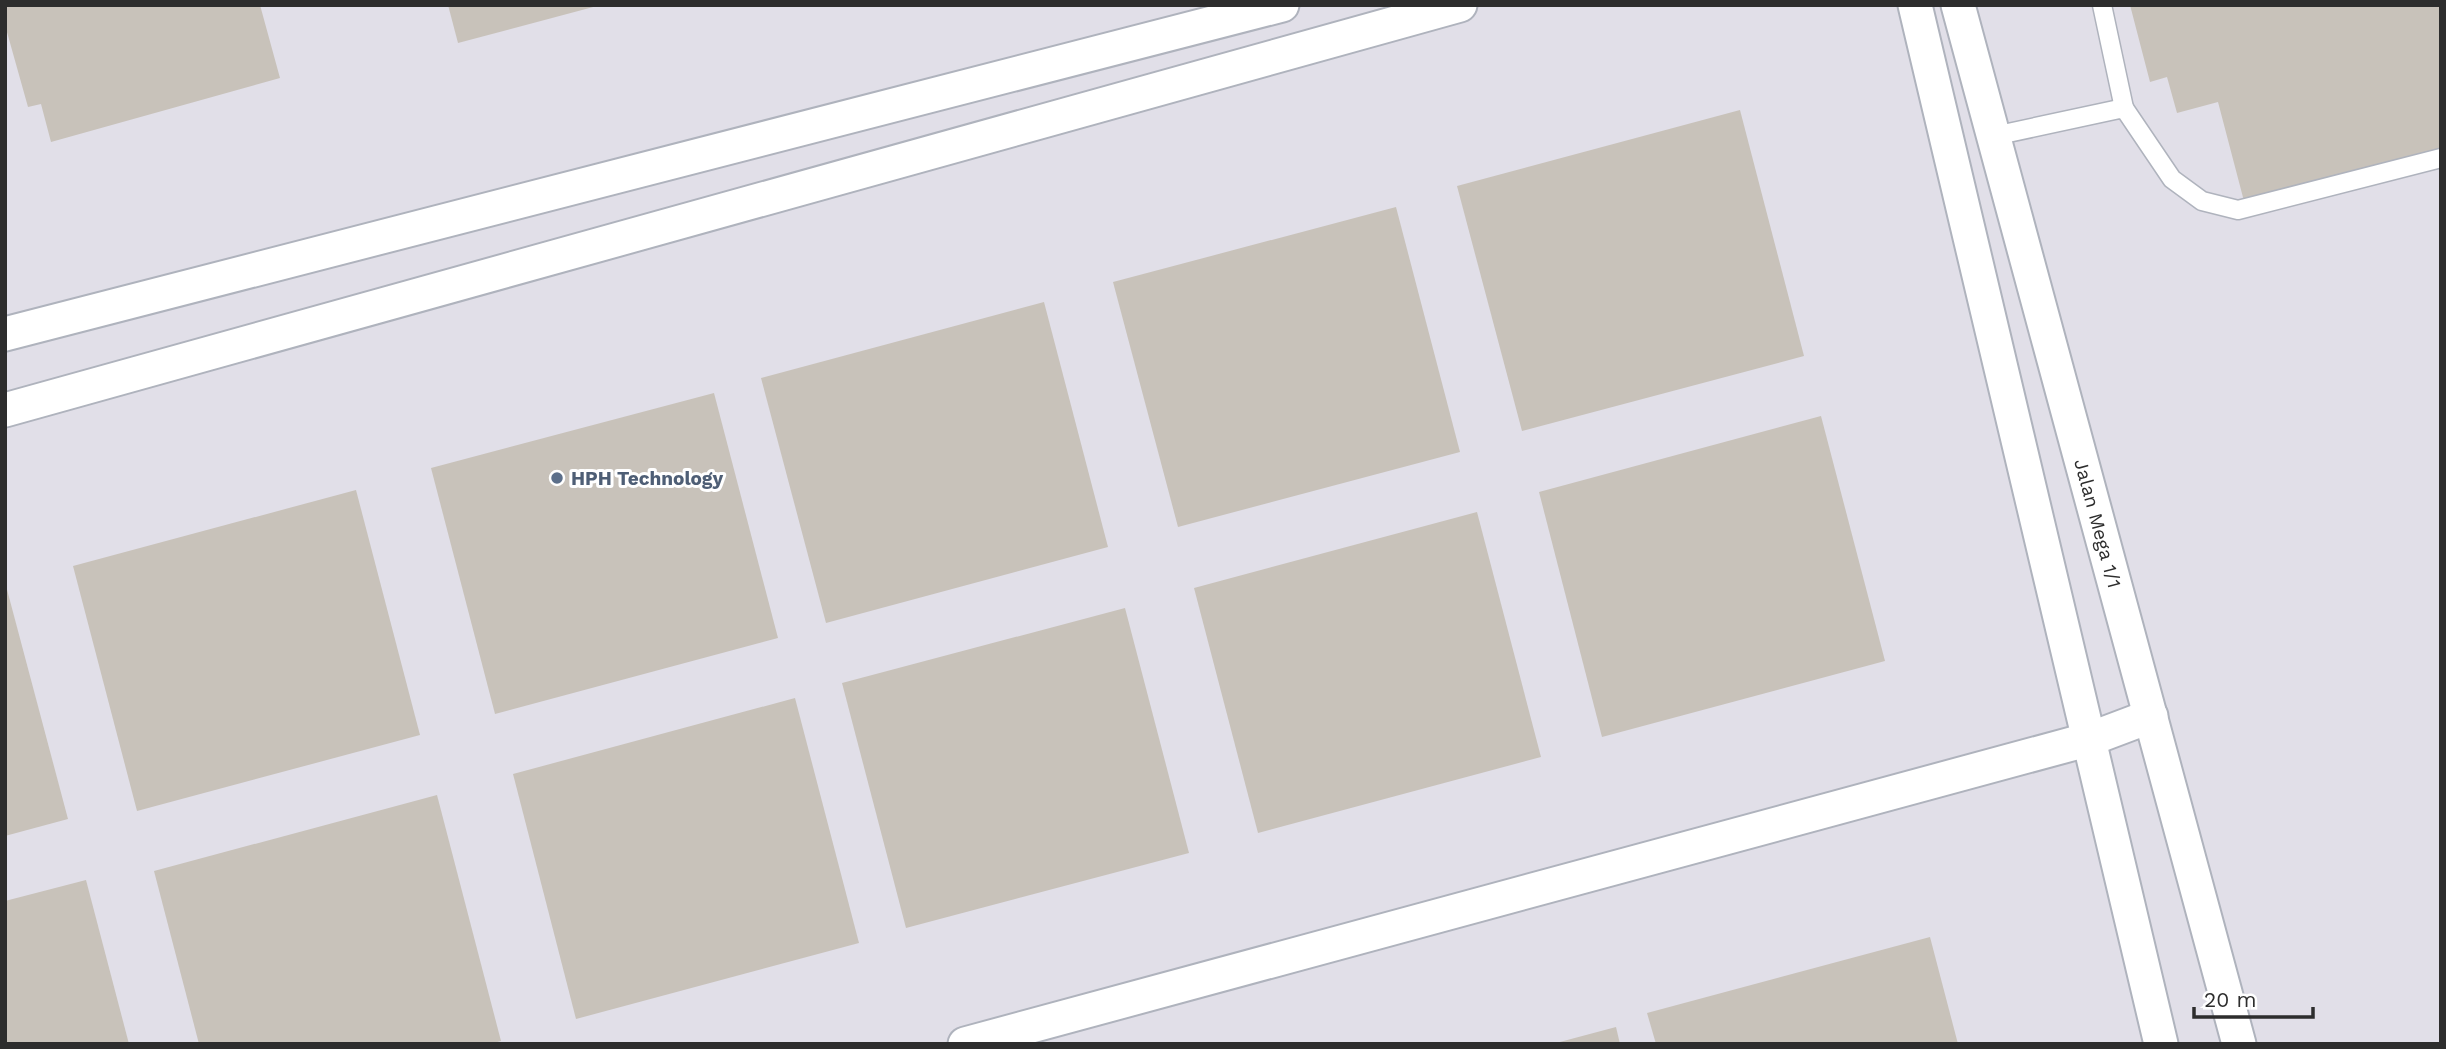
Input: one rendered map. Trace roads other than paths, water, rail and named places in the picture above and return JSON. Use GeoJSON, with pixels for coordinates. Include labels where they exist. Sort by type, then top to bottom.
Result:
{"type":"FeatureCollection","features":[{"type":"Feature","properties":{"kind":"street"},"geometry":{"type":"LineString","coordinates":[[5,334],[1282,5]]}},
{"type":"Feature","properties":{"kind":"street"},"geometry":{"type":"LineString","coordinates":[[5,410],[1460,5]]}},
{"type":"Feature","properties":{"kind":"street"},"geometry":{"type":"LineString","coordinates":[[1915,5],[2161,1044]]}},
{"type":"Feature","properties":{"kind":"street","name":"Jalan Mega 1/1"},"geometry":{"type":"LineString","coordinates":[[1958,5],[2239,1044]]}},
{"type":"Feature","properties":{"kind":"street"},"geometry":{"type":"LineString","coordinates":[[965,1044],[2090,739],[2151,716]]}},
{"type":"Feature","properties":{"kind":"lane"},"geometry":{"type":"LineString","coordinates":[[2102,5],[2124,108],[2172,179],[2202,201],[2238,210],[2441,158]]}},
{"type":"Feature","properties":{"kind":"lane"},"geometry":{"type":"LineString","coordinates":[[1994,136],[2124,108]]}},
{"type":"Feature","properties":{"kind":"place","name":"HPH Technology"},"geometry":{"type":"Point","coordinates":[557,478]}}]}
